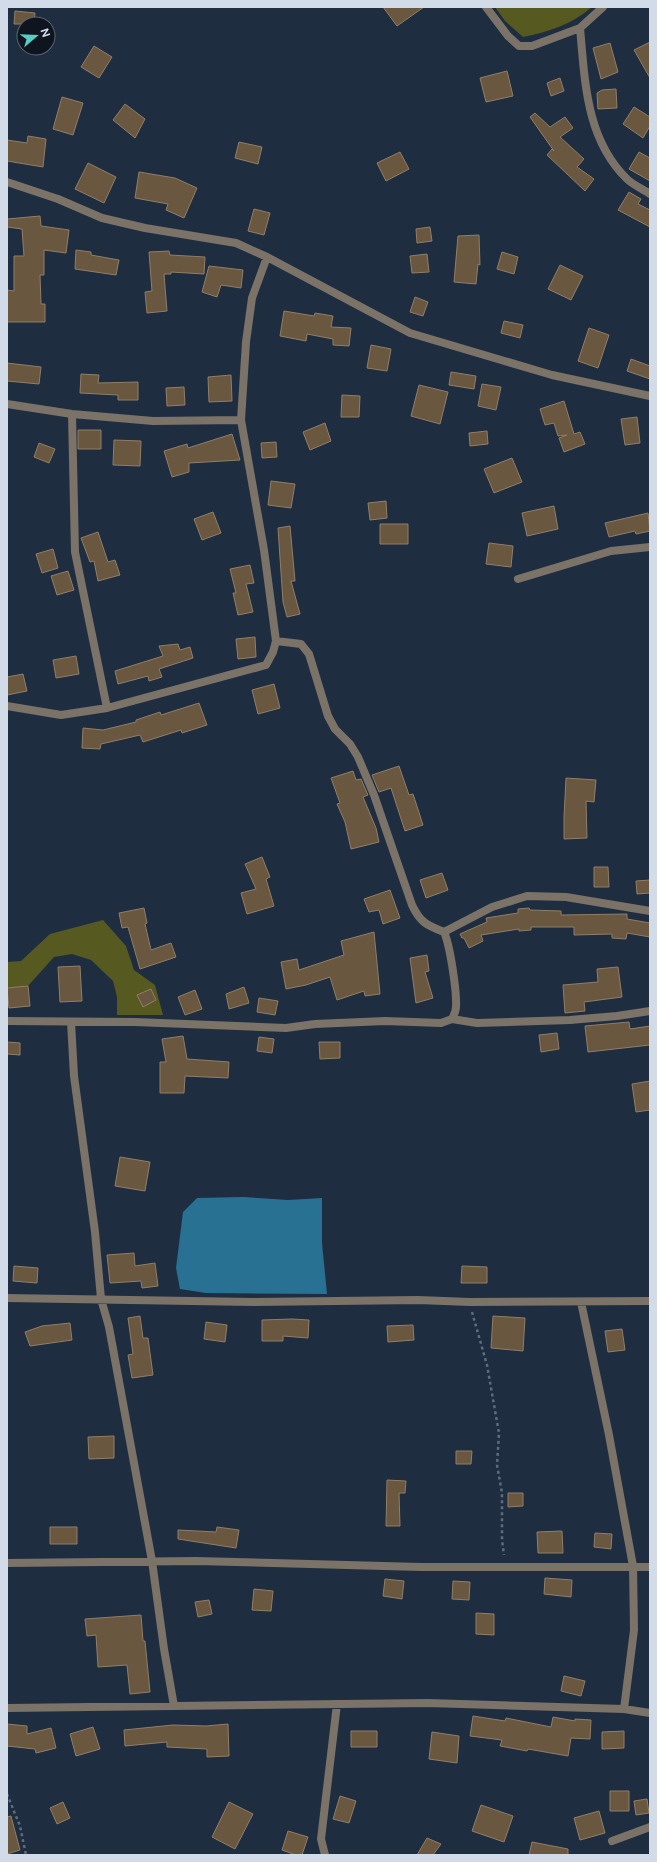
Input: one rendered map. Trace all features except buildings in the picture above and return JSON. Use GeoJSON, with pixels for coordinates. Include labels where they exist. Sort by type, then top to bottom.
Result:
{"type":"FeatureCollection","features":[{"type":"Feature","properties":{"kind":"street"},"geometry":{"type":"LineString","coordinates":[[486,7],[508,36],[519,46],[532,46],[580,28],[603,7]]}},
{"type":"Feature","properties":{"kind":"street"},"geometry":{"type":"LineString","coordinates":[[580,28],[590,112],[596,131],[614,165],[628,180],[650,194]]}},
{"type":"Feature","properties":{"kind":"street"},"geometry":{"type":"LineString","coordinates":[[7,182],[58,199],[102,218],[145,228],[236,244],[267,257],[410,333],[552,375],[650,396]]}},
{"type":"Feature","properties":{"kind":"street"},"geometry":{"type":"LineString","coordinates":[[7,706],[61,715],[107,708],[266,665],[273,652],[276,641],[264,550],[241,420],[246,342],[252,298],[267,257]]}},
{"type":"Feature","properties":{"kind":"street"},"geometry":{"type":"LineString","coordinates":[[7,404],[72,414],[153,421],[241,420]]}},
{"type":"Feature","properties":{"kind":"street"},"geometry":{"type":"LineString","coordinates":[[72,414],[75,552],[107,708]]}},
{"type":"Feature","properties":{"kind":"street"},"geometry":{"type":"LineString","coordinates":[[518,579],[611,550],[650,547]]}},
{"type":"Feature","properties":{"kind":"street"},"geometry":{"type":"LineString","coordinates":[[276,641],[301,644],[308,654],[328,716],[335,729],[350,744],[358,757],[374,795],[412,904],[418,917],[426,925],[444,932],[452,967],[456,1007],[452,1019]]}},
{"type":"Feature","properties":{"kind":"street"},"geometry":{"type":"LineString","coordinates":[[444,932],[492,907],[527,896],[566,897],[650,911]]}},
{"type":"Feature","properties":{"kind":"street"},"geometry":{"type":"LineString","coordinates":[[7,1021],[135,1022],[286,1028],[315,1024],[385,1021],[441,1023],[452,1019],[477,1023],[562,1020],[617,1016],[650,1011]]}},
{"type":"Feature","properties":{"kind":"street"},"geometry":{"type":"LineString","coordinates":[[71,1022],[74,1076],[95,1232],[101,1299],[109,1327],[152,1561],[164,1649],[174,1706]]}},
{"type":"Feature","properties":{"kind":"street"},"geometry":{"type":"LineString","coordinates":[[7,1298],[253,1302],[418,1300],[470,1302],[650,1301]]}},
{"type":"Feature","properties":{"kind":"street"},"geometry":{"type":"LineString","coordinates":[[581,1302],[633,1566],[634,1630],[624,1709]]}},
{"type":"Feature","properties":{"kind":"street"},"geometry":{"type":"LineString","coordinates":[[7,1563],[152,1561],[421,1567],[650,1567]]}},
{"type":"Feature","properties":{"kind":"street"},"geometry":{"type":"LineString","coordinates":[[7,1708],[428,1703],[624,1709],[650,1713]]}},
{"type":"Feature","properties":{"kind":"street"},"geometry":{"type":"LineString","coordinates":[[325,1855],[321,1839],[337,1704]]}},
{"type":"Feature","properties":{"kind":"street"},"geometry":{"type":"LineString","coordinates":[[612,1841],[650,1827]]}},
{"type":"Feature","properties":{"kind":"path"},"geometry":{"type":"LineString","coordinates":[[470,1302],[487,1365],[499,1433],[497,1465],[502,1494],[502,1540],[506,1566]]}},
{"type":"Feature","properties":{"kind":"path"},"geometry":{"type":"LineString","coordinates":[[7,1794],[20,1826],[26,1855]]}},
{"type":"Feature","properties":{"kind":"green space"},"geometry":{"type":"Polygon","coordinates":[[[495,7],[592,7],[568,23],[542,33],[523,37],[505,21],[495,7]]]}},
{"type":"Feature","properties":{"kind":"green space"},"geometry":{"type":"Polygon","coordinates":[[[103,920],[126,946],[134,970],[155,985],[163,1015],[117,1015],[117,997],[113,981],[91,960],[72,954],[54,957],[28,986],[7,988],[7,962],[21,961],[50,934],[103,920]]]}},
{"type":"Feature","properties":{"kind":"water"},"geometry":{"type":"Polygon","coordinates":[[[243,1197],[288,1200],[322,1198],[322,1243],[327,1294],[206,1293],[180,1289],[176,1268],[183,1212],[197,1198],[243,1197]]]}}]}
